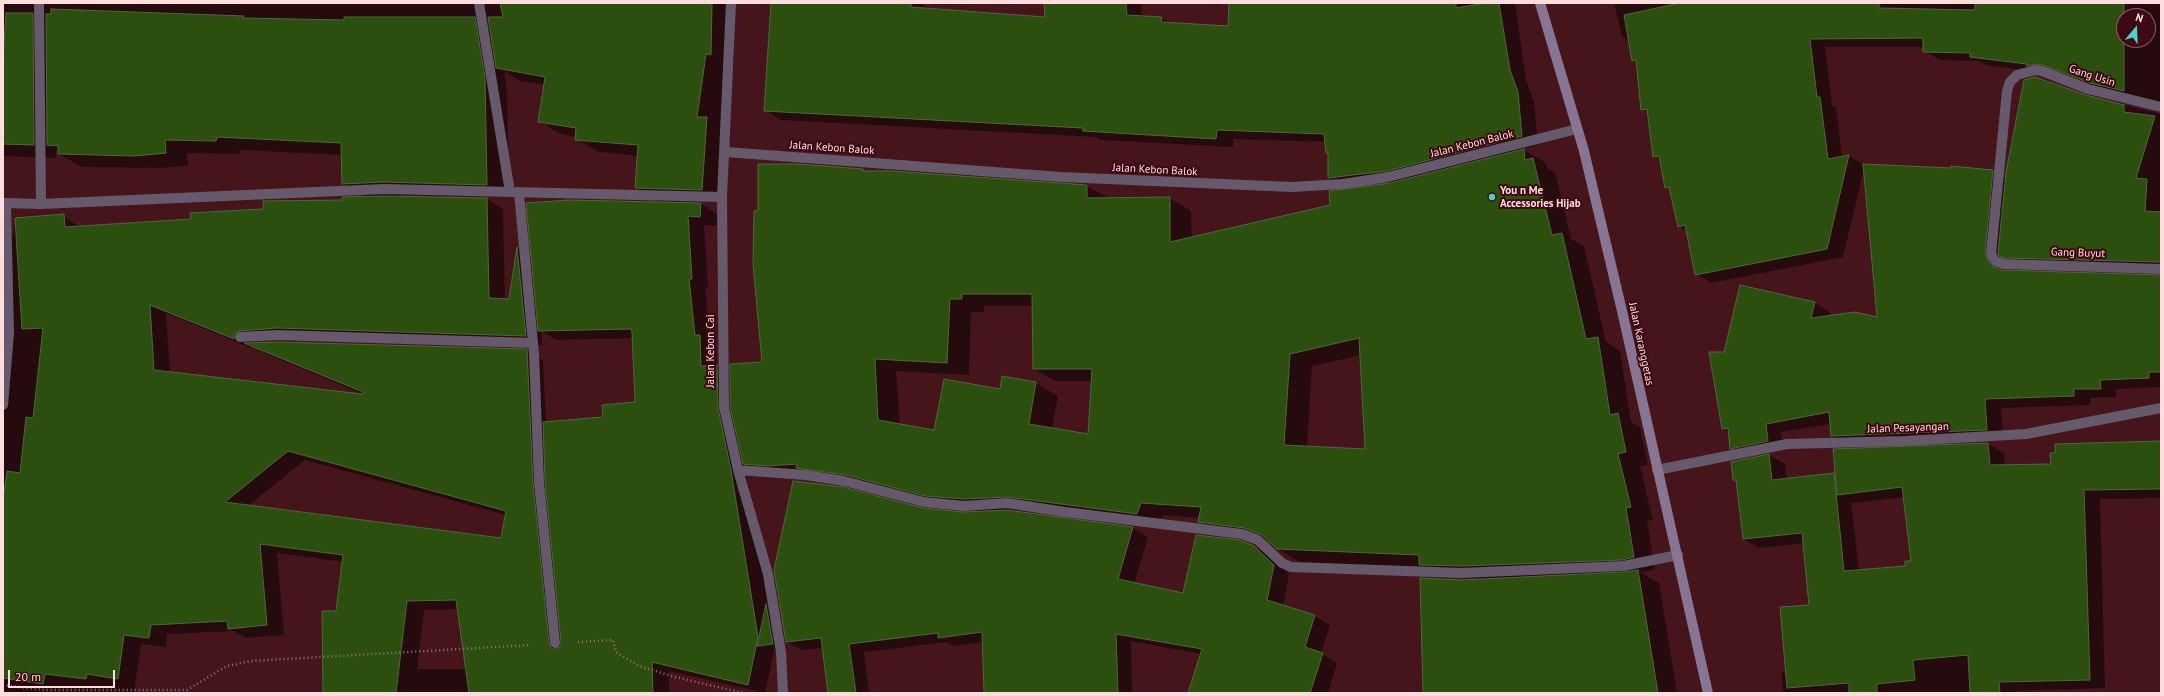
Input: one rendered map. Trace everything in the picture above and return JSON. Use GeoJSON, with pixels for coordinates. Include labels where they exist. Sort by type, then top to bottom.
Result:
{"type":"FeatureCollection","features":[{"type":"Feature","properties":{"kind":"street"},"geometry":{"type":"LineString","coordinates":[[40,3],[41,204]]}},
{"type":"Feature","properties":{"kind":"street"},"geometry":{"type":"LineString","coordinates":[[479,3],[515,193],[533,343],[539,482],[555,643]]}},
{"type":"Feature","properties":{"kind":"street","name":"Jalan Kebon Cai"},"geometry":{"type":"LineString","coordinates":[[731,3],[726,152],[722,197],[724,407],[738,470],[768,574],[781,652],[783,693]]}},
{"type":"Feature","properties":{"kind":"street","name":"Jalan Karanggetas"},"geometry":{"type":"LineString","coordinates":[[1540,3],[1577,129],[1622,311],[1708,693]]}},
{"type":"Feature","properties":{"kind":"street","name":"Gang Usin"},"geometry":{"type":"LineString","coordinates":[[1995,261],[1991,254],[2007,91],[2010,82],[2017,75],[2035,70],[2042,71],[2088,89],[2161,107]]}},
{"type":"Feature","properties":{"kind":"street","name":"Jalan Kebon Balok"},"geometry":{"type":"LineString","coordinates":[[726,152],[1061,177],[1292,187],[1343,184],[1388,177],[1577,129]]}},
{"type":"Feature","properties":{"kind":"street"},"geometry":{"type":"LineString","coordinates":[[3,404],[9,333],[5,203],[41,204],[384,189],[722,197]]}},
{"type":"Feature","properties":{"kind":"street","name":"Gang Buyut"},"geometry":{"type":"LineString","coordinates":[[1995,261],[2002,264],[2161,268]]}},
{"type":"Feature","properties":{"kind":"street"},"geometry":{"type":"LineString","coordinates":[[240,337],[277,335],[533,343]]}},
{"type":"Feature","properties":{"kind":"street","name":"Jalan Pesayangan"},"geometry":{"type":"LineString","coordinates":[[1657,470],[1787,444],[1905,441],[2026,434],[2161,408]]}},
{"type":"Feature","properties":{"kind":"street"},"geometry":{"type":"LineString","coordinates":[[738,470],[806,475],[844,480],[924,502],[964,506],[1007,502],[1065,512],[1242,534],[1258,540],[1282,563],[1292,567],[1462,573],[1623,566],[1678,555]]}},
{"type":"Feature","properties":{"kind":"path"},"geometry":{"type":"LineString","coordinates":[[3,685],[44,690],[187,690],[227,666],[251,661],[612,640],[616,652],[639,666],[671,676],[743,693]]}},
{"type":"Feature","properties":{"kind":"building"},"geometry":{"type":"Polygon","coordinates":[[[500,3],[712,3],[711,55],[706,54],[697,117],[707,117],[702,190],[635,188],[638,145],[575,140],[576,128],[538,122],[545,77],[496,68],[488,17],[503,17],[500,3]]]}},
{"type":"Feature","properties":{"kind":"building"},"geometry":{"type":"Polygon","coordinates":[[[771,3],[911,3],[911,7],[1045,17],[1044,3],[1126,3],[1127,15],[1162,17],[1161,22],[1228,26],[1229,3],[1456,3],[1456,8],[1485,3],[1499,3],[1510,70],[1518,92],[1522,136],[1387,171],[1328,178],[1328,154],[1326,153],[1324,134],[1217,130],[1216,139],[1083,131],[1083,128],[764,111],[771,3]]]}},
{"type":"Feature","properties":{"kind":"building"},"geometry":{"type":"Polygon","coordinates":[[[1680,3],[1879,3],[1879,8],[1975,10],[1975,3],[2124,3],[2124,8],[2116,8],[2116,48],[2124,48],[2124,91],[2090,83],[2043,65],[2036,64],[2026,66],[2027,64],[1970,57],[1970,53],[1923,52],[1923,38],[1810,39],[1817,97],[1820,97],[1828,159],[1849,155],[1827,249],[1695,275],[1685,225],[1678,227],[1669,187],[1665,188],[1659,156],[1653,157],[1647,109],[1641,110],[1636,60],[1632,61],[1624,15],[1680,3]]]}},
{"type":"Feature","properties":{"kind":"building"},"geometry":{"type":"Polygon","coordinates":[[[51,9],[244,16],[243,18],[344,20],[344,17],[475,17],[485,78],[487,185],[384,182],[342,184],[341,143],[217,137],[216,141],[165,140],[166,153],[135,156],[58,154],[58,146],[47,145],[46,14],[51,14],[51,9]]]}},
{"type":"Feature","properties":{"kind":"building"},"geometry":{"type":"Polygon","coordinates":[[[6,13],[33,13],[34,145],[3,144],[3,61],[6,13]]]}},
{"type":"Feature","properties":{"kind":"building"},"geometry":{"type":"Polygon","coordinates":[[[2035,77],[2086,95],[2124,105],[2124,112],[2155,116],[2136,178],[2147,179],[2145,211],[2161,212],[2161,262],[2004,258],[1999,256],[1998,253],[2006,172],[2024,80],[2035,77]]]}},
{"type":"Feature","properties":{"kind":"building"},"geometry":{"type":"Polygon","coordinates":[[[1524,149],[1525,160],[1533,158],[1552,235],[1562,233],[1586,339],[1598,337],[1610,415],[1618,413],[1626,452],[1618,454],[1631,507],[1626,508],[1634,557],[1622,560],[1462,566],[1419,565],[1419,555],[1277,549],[1262,535],[1244,528],[1198,522],[1201,507],[1141,503],[1137,514],[1008,497],[964,499],[925,496],[846,475],[796,468],[797,464],[767,466],[743,464],[730,406],[730,364],[762,362],[753,264],[754,211],[758,211],[758,164],[799,164],[863,169],[863,171],[891,171],[1087,185],[1087,198],[1170,197],[1170,242],[1330,205],[1329,191],[1390,183],[1524,149]],[[962,294],[962,299],[950,299],[947,363],[875,359],[878,420],[934,430],[944,379],[1000,389],[1002,376],[1036,382],[1029,424],[1088,434],[1092,369],[1033,369],[1032,294],[962,294]],[[1359,338],[1290,354],[1284,445],[1365,449],[1359,338]]]}},
{"type":"Feature","properties":{"kind":"building"},"geometry":{"type":"Polygon","coordinates":[[[1863,164],[1951,168],[1951,166],[1993,170],[1985,254],[1990,265],[2001,270],[2161,275],[2161,372],[2149,372],[2149,378],[2100,380],[2101,389],[2074,389],[2074,396],[1985,399],[1987,430],[1831,436],[1829,412],[1766,424],[1768,441],[1730,449],[1728,428],[1722,429],[1709,352],[1724,352],[1740,285],[1815,302],[1811,318],[1855,312],[1877,317],[1863,164]]]}},
{"type":"Feature","properties":{"kind":"building"},"geometry":{"type":"Polygon","coordinates":[[[384,196],[487,198],[489,298],[509,299],[517,247],[526,336],[277,328],[239,331],[234,334],[234,339],[150,305],[154,370],[362,394],[363,392],[244,343],[277,342],[527,349],[533,483],[549,644],[552,649],[556,649],[561,646],[561,642],[545,482],[543,422],[603,417],[602,405],[635,402],[632,332],[631,329],[538,331],[526,203],[570,200],[701,203],[700,217],[688,216],[692,279],[689,279],[695,335],[700,335],[701,366],[717,365],[718,408],[731,470],[758,637],[748,685],[652,662],[653,693],[469,693],[456,600],[407,601],[396,693],[323,693],[322,611],[336,611],[343,555],[260,544],[267,625],[228,629],[227,621],[151,625],[149,638],[124,635],[118,679],[87,674],[86,679],[45,674],[43,684],[3,678],[3,500],[7,471],[20,473],[26,417],[33,418],[43,328],[22,329],[15,218],[64,214],[65,227],[191,219],[190,213],[263,209],[263,201],[342,200],[342,197],[384,196]],[[288,451],[225,502],[501,538],[506,511],[288,451]]]}},
{"type":"Feature","properties":{"kind":"building"},"geometry":{"type":"Polygon","coordinates":[[[2161,441],[2161,489],[2084,490],[2090,680],[1999,682],[2000,693],[1970,693],[1968,655],[1913,660],[1915,680],[1877,684],[1877,693],[1849,693],[1849,683],[1787,688],[1780,607],[1809,605],[1802,533],[1743,539],[1736,480],[1733,480],[1731,462],[1769,454],[1772,480],[1834,473],[1844,571],[1905,566],[1905,561],[1911,561],[1902,487],[1837,495],[1833,449],[1988,443],[1990,465],[2051,464],[2050,453],[2055,453],[2055,444],[2161,441]]]}},
{"type":"Feature","properties":{"kind":"building"},"geometry":{"type":"Polygon","coordinates":[[[793,481],[843,487],[923,508],[963,512],[1007,510],[1133,527],[1118,579],[1183,593],[1196,535],[1240,540],[1254,546],[1274,565],[1267,600],[1315,615],[1305,647],[1323,653],[1310,693],[1188,693],[1202,649],[1116,634],[1118,693],[984,693],[982,632],[938,638],[938,633],[849,644],[856,693],[828,693],[821,638],[786,642],[774,570],[793,481]]]}},
{"type":"Feature","properties":{"kind":"building"},"geometry":{"type":"Polygon","coordinates":[[[1638,570],[1658,693],[1423,693],[1420,578],[1462,580],[1638,570]]]}},
{"type":"Feature","properties":{"kind":"building"},"geometry":{"type":"Polygon","coordinates":[[[766,604],[773,644],[757,646],[766,604]]]}},
{"type":"Feature","properties":{"kind":"place","name":"You n Me Accessories Hijab"},"geometry":{"type":"Point","coordinates":[1492,197]}}]}
